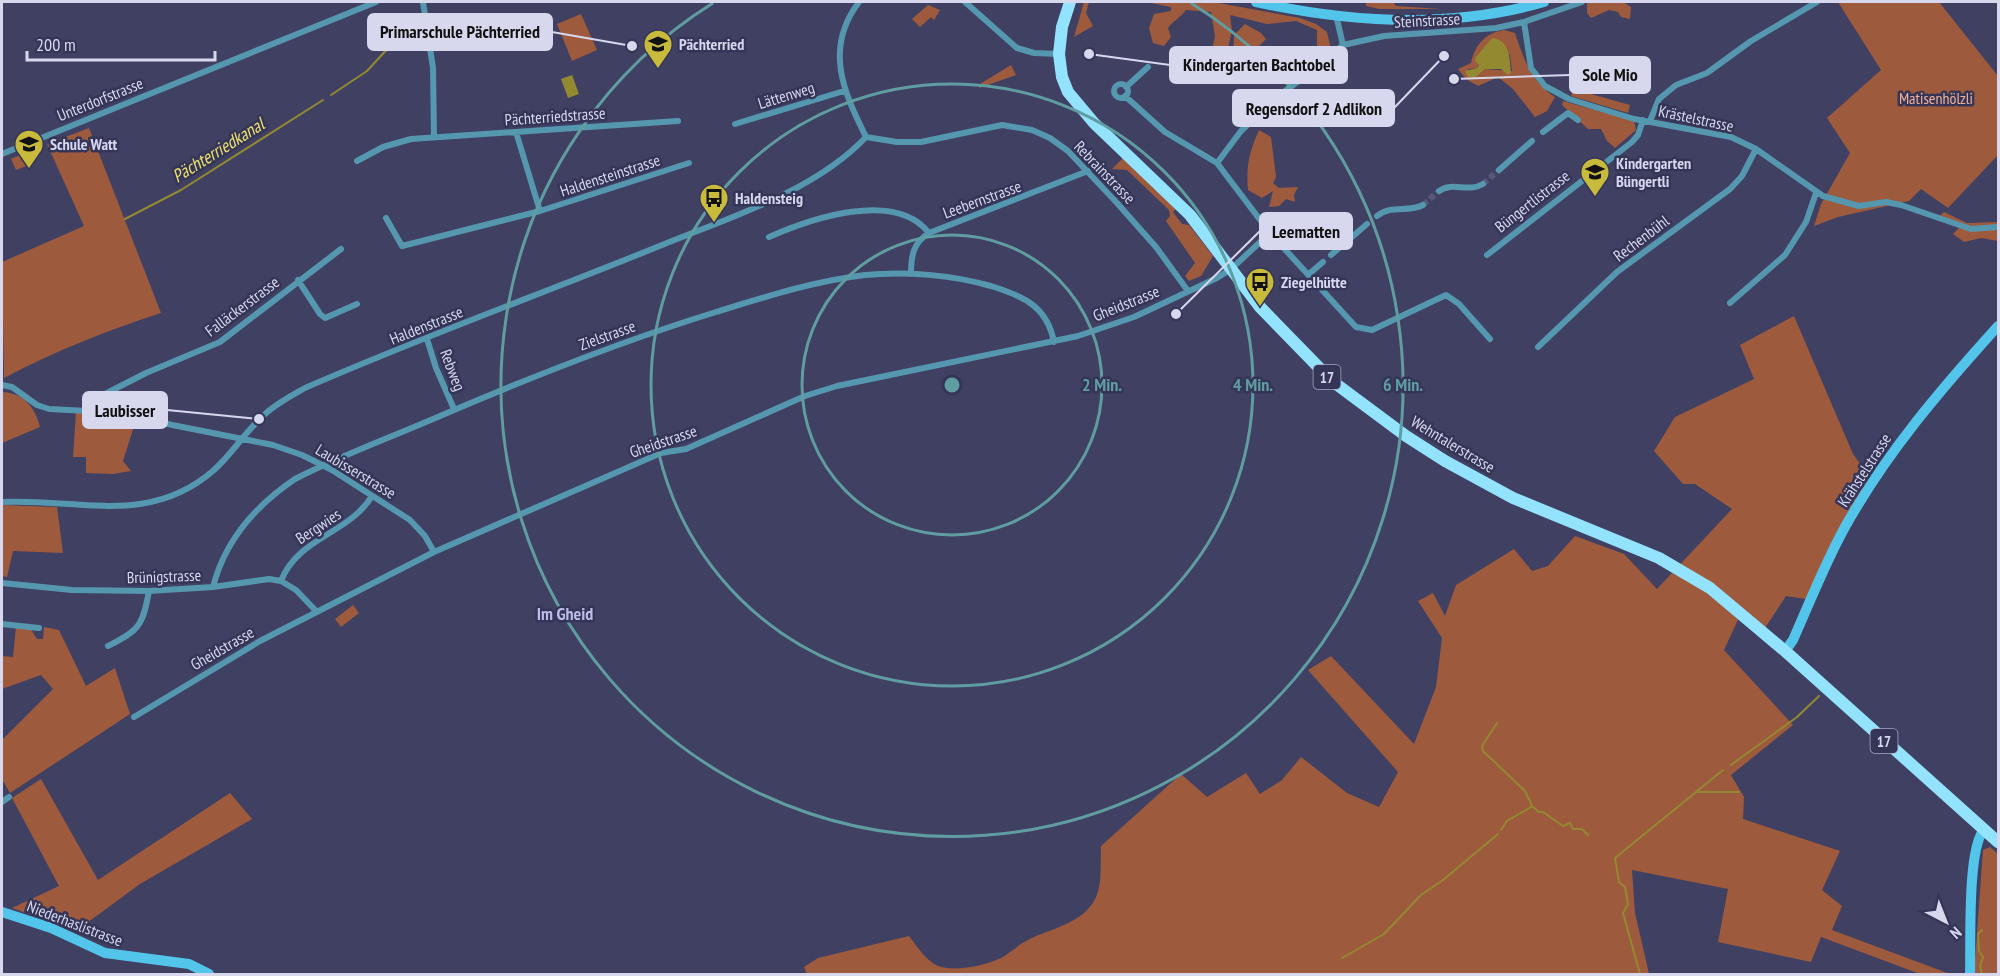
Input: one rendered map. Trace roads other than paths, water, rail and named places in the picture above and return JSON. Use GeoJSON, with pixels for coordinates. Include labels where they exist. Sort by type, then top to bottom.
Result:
{"type":"FeatureCollection","features":[{"type":"Feature","properties":{"kind":"main road","name":"17"},"geometry":{"type":"LineString","coordinates":[[1059,54],[1062,27],[1070,2]]}},
{"type":"Feature","properties":{"kind":"main road"},"geometry":{"type":"LineString","coordinates":[[1256,2],[1336,15],[1403,21],[1464,19],[1544,2]]}},
{"type":"Feature","properties":{"kind":"main road","name":"Wehntalerstrasse"},"geometry":{"type":"LineString","coordinates":[[1059,54],[1062,77],[1079,107],[1190,215],[1282,333],[1332,381],[1406,436],[1513,498],[1642,550],[1689,574],[1725,599],[1785,651],[1998,842]]}},
{"type":"Feature","properties":{"kind":"main road","name":"Krähstelstrasse"},"geometry":{"type":"LineString","coordinates":[[1785,651],[1793,640],[1844,528],[1876,476],[1919,416],[1998,326]]}},
{"type":"Feature","properties":{"kind":"main road"},"geometry":{"type":"LineString","coordinates":[[1970,975],[1975,851],[1977,839],[1984,830]]}},
{"type":"Feature","properties":{"kind":"main road","name":"Niederhaslistrasse"},"geometry":{"type":"LineString","coordinates":[[2,912],[51,928],[105,953],[182,963],[204,973]]}},
{"type":"Feature","properties":{"kind":"street","name":"Unterdorfstrasse"},"geometry":{"type":"LineString","coordinates":[[2,154],[376,2]]}},
{"type":"Feature","properties":{"kind":"street"},"geometry":{"type":"LineString","coordinates":[[423,2],[433,63],[434,137]]}},
{"type":"Feature","properties":{"kind":"street"},"geometry":{"type":"LineString","coordinates":[[860,2],[849,19],[841,43],[840,74],[844,91],[866,137]]}},
{"type":"Feature","properties":{"kind":"street"},"geometry":{"type":"LineString","coordinates":[[965,2],[1017,48],[1034,53],[1059,54]]}},
{"type":"Feature","properties":{"kind":"street","name":"Steinstrasse"},"geometry":{"type":"LineString","coordinates":[[1343,45],[1384,36],[1464,31],[1524,22],[1582,2]]}},
{"type":"Feature","properties":{"kind":"street","name":"Büngertlistrasse"},"geometry":{"type":"LineString","coordinates":[[1487,255],[1632,142],[1659,99],[1676,85],[1707,73],[1751,41],[1817,2]]}},
{"type":"Feature","properties":{"kind":"street"},"geometry":{"type":"LineString","coordinates":[[1321,62],[1343,45],[1336,15]]}},
{"type":"Feature","properties":{"kind":"street","name":"Krästelstrasse"},"geometry":{"type":"LineString","coordinates":[[1524,22],[1531,68],[1545,86],[1569,99],[1646,121],[1731,137],[1756,149],[1816,193],[1859,206],[1886,202],[1902,205],[1966,228],[1998,227]]}},
{"type":"Feature","properties":{"kind":"street"},"geometry":{"type":"LineString","coordinates":[[1125,96],[1126,87],[1148,68]]}},
{"type":"Feature","properties":{"kind":"street"},"geometry":{"type":"LineString","coordinates":[[1277,97],[1308,74]]}},
{"type":"Feature","properties":{"kind":"street"},"geometry":{"type":"LineString","coordinates":[[1125,96],[1119,97],[1114,90],[1120,84],[1126,87]]}},
{"type":"Feature","properties":{"kind":"street","name":"Lättenweg"},"geometry":{"type":"LineString","coordinates":[[735,124],[844,91]]}},
{"type":"Feature","properties":{"kind":"street"},"geometry":{"type":"LineString","coordinates":[[1125,96],[1165,132],[1217,163],[1270,233],[1356,327],[1372,330],[1446,295],[1452,298],[1490,339]]}},
{"type":"Feature","properties":{"kind":"street"},"geometry":{"type":"LineString","coordinates":[[1217,163],[1241,131],[1262,111]]}},
{"type":"Feature","properties":{"kind":"street"},"geometry":{"type":"LineString","coordinates":[[1543,132],[1568,113],[1578,120]]}},
{"type":"Feature","properties":{"kind":"street","name":"Pächterriedstrasse"},"geometry":{"type":"LineString","coordinates":[[357,160],[383,147],[411,139],[678,122]]}},
{"type":"Feature","properties":{"kind":"street","name":"Rebrainstrasse"},"geometry":{"type":"LineString","coordinates":[[866,137],[897,142],[921,142],[986,127],[1017,127],[1050,138],[1088,171],[1156,247],[1188,291]]}},
{"type":"Feature","properties":{"kind":"street"},"geometry":{"type":"LineString","coordinates":[[516,132],[540,212]]}},
{"type":"Feature","properties":{"kind":"street","name":"Haldenstrasse"},"geometry":{"type":"LineString","coordinates":[[2,502],[115,507],[162,501],[202,479],[220,465],[264,414],[305,388],[664,245],[793,189],[832,167],[866,137]]}},
{"type":"Feature","properties":{"kind":"street"},"geometry":{"type":"LineString","coordinates":[[1499,170],[1532,141]]}},
{"type":"Feature","properties":{"kind":"street","name":"Rechenbühl"},"geometry":{"type":"LineString","coordinates":[[1538,347],[1617,272],[1730,189],[1742,176],[1756,149]]}},
{"type":"Feature","properties":{"kind":"street","name":"Haldensteinstrasse"},"geometry":{"type":"LineString","coordinates":[[386,218],[402,246],[540,212],[689,163]]}},
{"type":"Feature","properties":{"kind":"street","name":"Leebernstrasse"},"geometry":{"type":"LineString","coordinates":[[911,274],[912,253],[916,244],[930,233],[1088,171]]}},
{"type":"Feature","properties":{"kind":"street"},"geometry":{"type":"LineString","coordinates":[[1439,191],[1454,185],[1474,188],[1483,184]]}},
{"type":"Feature","properties":{"kind":"street"},"geometry":{"type":"LineString","coordinates":[[1730,303],[1785,255],[1806,222],[1816,193]]}},
{"type":"Feature","properties":{"kind":"street"},"geometry":{"type":"LineString","coordinates":[[1377,216],[1383,210],[1413,209],[1423,205]]}},
{"type":"Feature","properties":{"kind":"street"},"geometry":{"type":"LineString","coordinates":[[769,237],[833,217],[871,210],[899,213],[923,226],[930,233]]}},
{"type":"Feature","properties":{"kind":"street"},"geometry":{"type":"LineString","coordinates":[[1331,255],[1367,224]]}},
{"type":"Feature","properties":{"kind":"street","name":"Gheidstrasse"},"geometry":{"type":"LineString","coordinates":[[134,717],[260,641],[316,611],[434,552],[564,494],[661,453],[693,446],[805,396],[880,375],[1054,342],[1134,317],[1231,269],[1270,233]]}},
{"type":"Feature","properties":{"kind":"street","name":"Falläckerstrasse"},"geometry":{"type":"LineString","coordinates":[[97,410],[101,396],[146,373],[220,342],[341,249]]}},
{"type":"Feature","properties":{"kind":"street"},"geometry":{"type":"LineString","coordinates":[[1309,274],[1323,262]]}},
{"type":"Feature","properties":{"kind":"street","name":"Zielstrasse"},"geometry":{"type":"LineString","coordinates":[[213,587],[229,544],[245,522],[273,494],[295,479],[454,410],[591,355],[737,305],[815,283],[867,275],[911,274],[979,283],[1018,294],[1038,308],[1050,325],[1054,342]]}},
{"type":"Feature","properties":{"kind":"street"},"geometry":{"type":"LineString","coordinates":[[298,280],[325,318],[357,304]]}},
{"type":"Feature","properties":{"kind":"street","name":"Rebweg"},"geometry":{"type":"LineString","coordinates":[[428,339],[436,368],[454,410]]}},
{"type":"Feature","properties":{"kind":"street","name":"Laubisserstrasse"},"geometry":{"type":"LineString","coordinates":[[3,384],[49,409],[97,410],[290,451],[324,465],[419,527],[434,552]]}},
{"type":"Feature","properties":{"kind":"street","name":"Bergwies"},"geometry":{"type":"LineString","coordinates":[[281,581],[290,565],[302,551],[356,518],[372,496]]}},
{"type":"Feature","properties":{"kind":"street","name":"Brünigstrasse"},"geometry":{"type":"LineString","coordinates":[[2,583],[51,589],[149,591],[213,587],[262,579],[281,581]]}},
{"type":"Feature","properties":{"kind":"street"},"geometry":{"type":"LineString","coordinates":[[281,581],[296,590],[316,611]]}},
{"type":"Feature","properties":{"kind":"street"},"geometry":{"type":"LineString","coordinates":[[108,646],[137,629],[144,619],[149,591]]}},
{"type":"Feature","properties":{"kind":"street"},"geometry":{"type":"LineString","coordinates":[[2,624],[39,628]]}},
{"type":"Feature","properties":{"kind":"street"},"geometry":{"type":"LineString","coordinates":[[2,802],[9,797]]}},
{"type":"Feature","properties":{"kind":"waterway","name":"Pächterriedkanal"},"geometry":{"type":"LineString","coordinates":[[331,95],[367,71],[414,20]]}},
{"type":"Feature","properties":{"kind":"waterway","name":"Pächterriedkanal"},"geometry":{"type":"LineString","coordinates":[[125,219],[181,190],[323,100]]}},
{"type":"Feature","properties":{"kind":"waterway"},"geometry":{"type":"LineString","coordinates":[[1731,765],[1797,717],[1819,696]]}},
{"type":"Feature","properties":{"kind":"waterway"},"geometry":{"type":"LineString","coordinates":[[1497,723],[1482,746],[1483,751],[1525,791],[1532,806],[1539,812],[1543,812],[1563,826],[1570,823],[1573,829],[1582,829],[1588,835]]}},
{"type":"Feature","properties":{"kind":"waterway"},"geometry":{"type":"LineString","coordinates":[[1640,974],[1623,913],[1628,904],[1625,887],[1619,882],[1615,858],[1723,770]]}},
{"type":"Feature","properties":{"kind":"waterway"},"geometry":{"type":"LineString","coordinates":[[1697,792],[1739,792]]}},
{"type":"Feature","properties":{"kind":"waterway"},"geometry":{"type":"LineString","coordinates":[[1501,830],[1507,821],[1531,807]]}},
{"type":"Feature","properties":{"kind":"waterway"},"geometry":{"type":"LineString","coordinates":[[1342,958],[1384,934],[1421,895],[1443,880],[1498,834]]}},
{"type":"Feature","properties":{"kind":"waterway"},"geometry":{"type":"LineString","coordinates":[[1982,930],[1978,934],[1979,951],[1983,957],[1980,966],[1982,974]]}},
{"type":"Feature","properties":{"kind":"tunnel"},"geometry":{"type":"LineString","coordinates":[[1308,74],[1321,62]]}},
{"type":"Feature","properties":{"kind":"tunnel"},"geometry":{"type":"LineString","coordinates":[[1262,111],[1277,97]]}},
{"type":"Feature","properties":{"kind":"tunnel"},"geometry":{"type":"LineString","coordinates":[[1483,184],[1499,170]]}},
{"type":"Feature","properties":{"kind":"tunnel"},"geometry":{"type":"LineString","coordinates":[[1423,205],[1439,191]]}},
{"type":"Feature","properties":{"kind":"place","name":"Primarschule Pächterried"},"geometry":{"type":"Point","coordinates":[632,46]}},
{"type":"Feature","properties":{"kind":"place","name":"Kindergarten Bachtobel"},"geometry":{"type":"Point","coordinates":[1089,54]}},
{"type":"Feature","properties":{"kind":"place","name":"Regensdorf 2 Adlikon"},"geometry":{"type":"Point","coordinates":[1444,56]}},
{"type":"Feature","properties":{"kind":"place","name":"Pächterried"},"geometry":{"type":"Point","coordinates":[658,70]}},
{"type":"Feature","properties":{"kind":"place","name":"Sole Mio"},"geometry":{"type":"Point","coordinates":[1454,79]}},
{"type":"Feature","properties":{"kind":"place","name":"Schule Watt"},"geometry":{"type":"Point","coordinates":[29,170]}},
{"type":"Feature","properties":{"kind":"place","name":"Kindergarten Büngertli"},"geometry":{"type":"Point","coordinates":[1595,198]}},
{"type":"Feature","properties":{"kind":"place","name":"Haldensteig"},"geometry":{"type":"Point","coordinates":[714,224]}},
{"type":"Feature","properties":{"kind":"place","name":"Ziegelhütte"},"geometry":{"type":"Point","coordinates":[1260,308]}},
{"type":"Feature","properties":{"kind":"place","name":"Leematten"},"geometry":{"type":"Point","coordinates":[1176,314]}},
{"type":"Feature","properties":{"kind":"place","name":"Laubisser"},"geometry":{"type":"Point","coordinates":[259,419]}},
{"type":"Feature","properties":{"kind":"district","name":"Im Gheid"},"geometry":{"type":"Point","coordinates":[565,613]}},
{"type":"Feature","properties":{"kind":"park label","name":"Matisenhölzli"},"geometry":{"type":"Point","coordinates":[1936,98]}}]}
